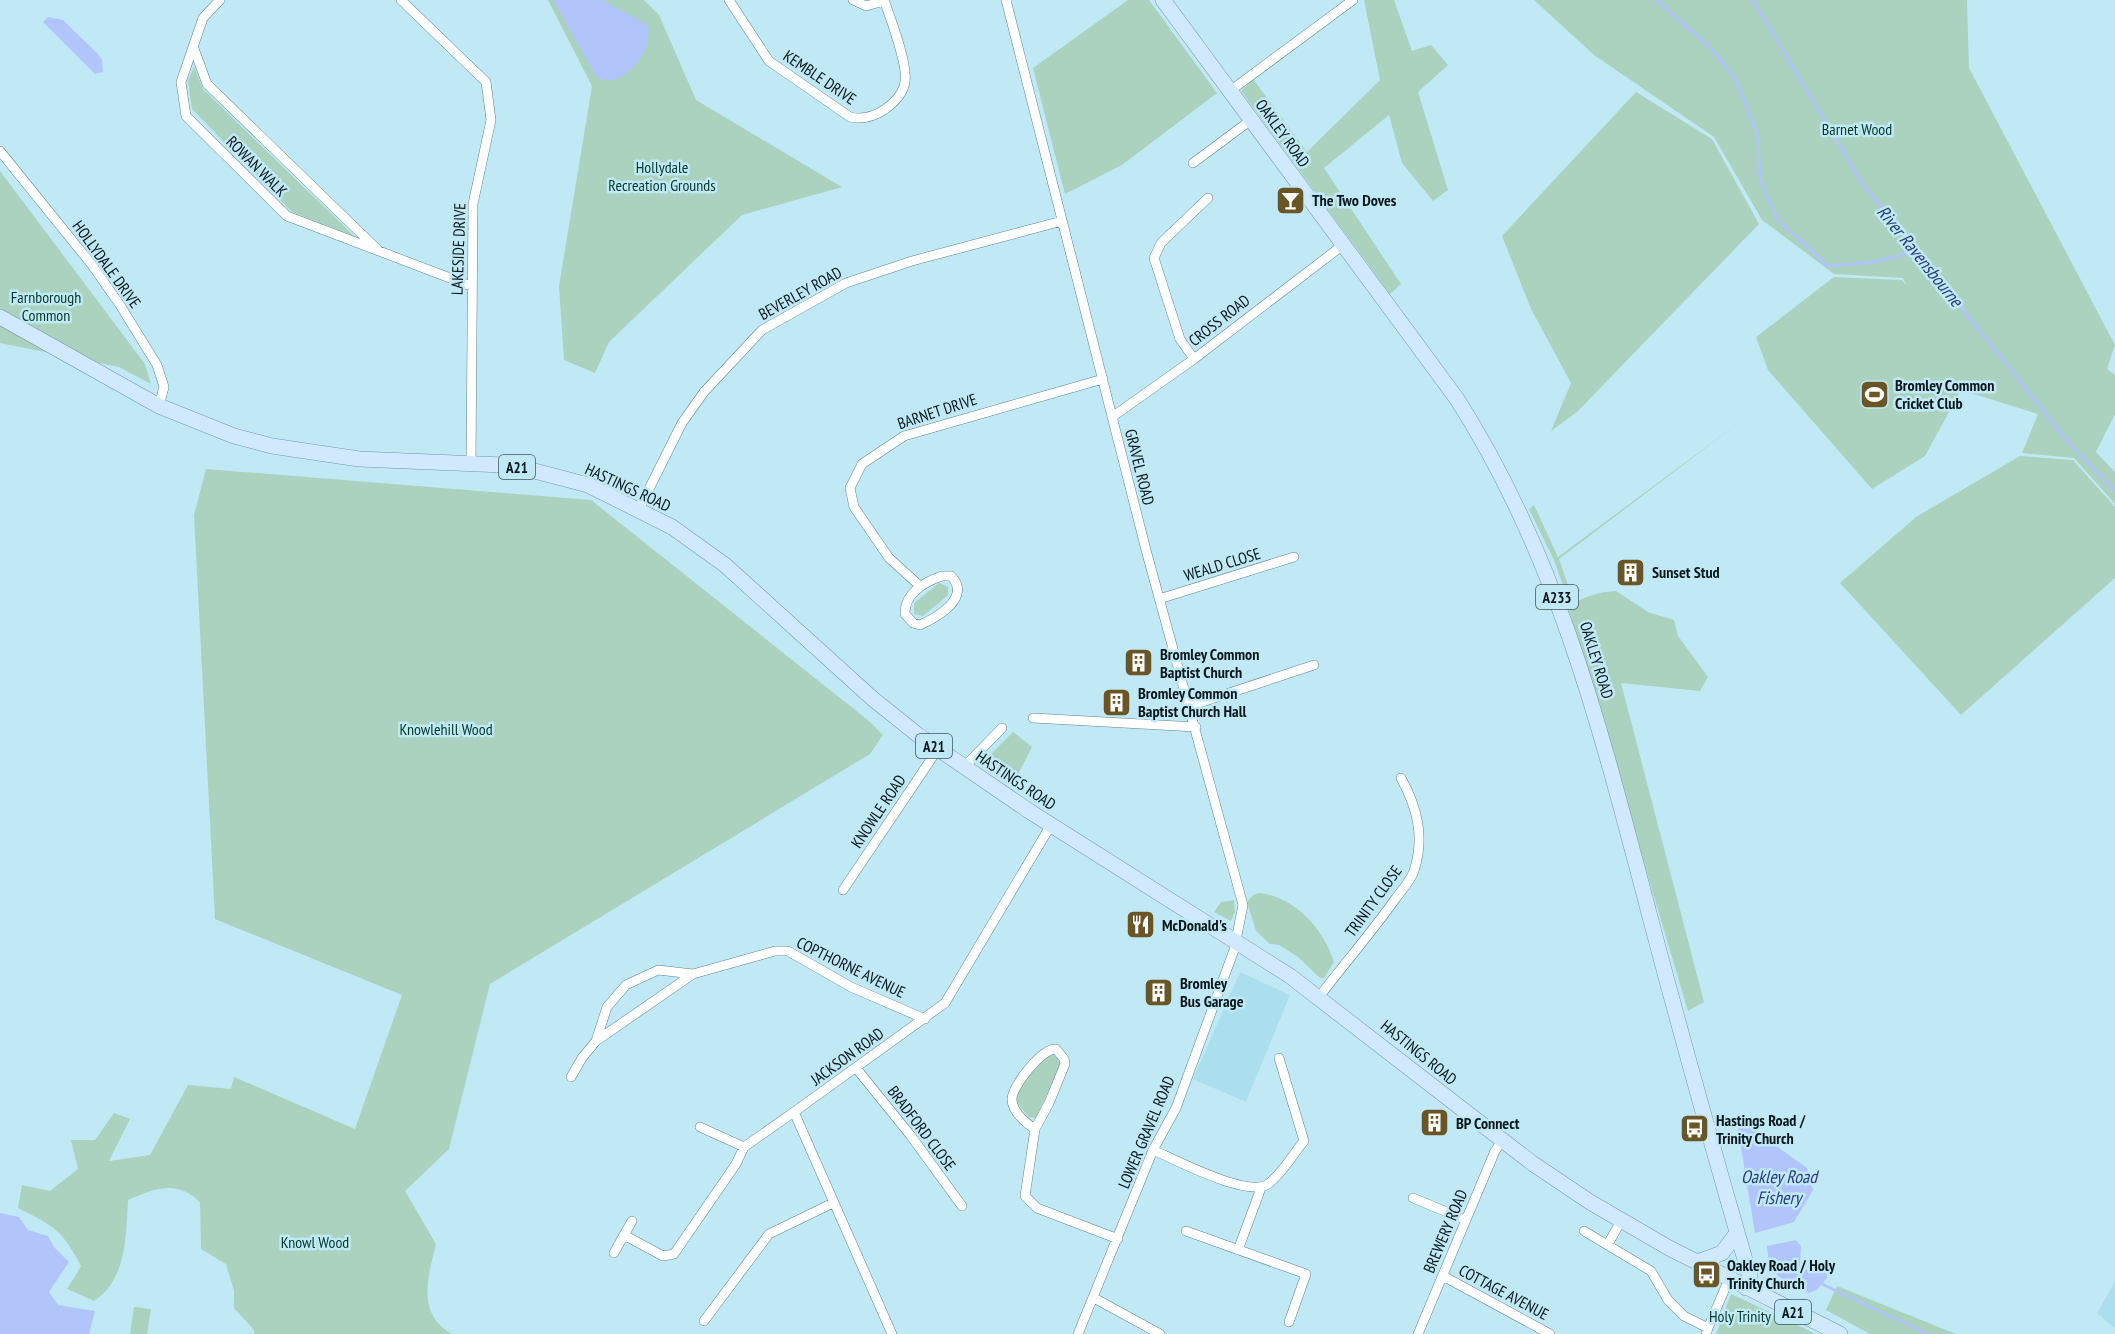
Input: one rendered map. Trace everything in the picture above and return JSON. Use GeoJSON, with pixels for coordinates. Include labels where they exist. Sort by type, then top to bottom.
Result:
{"type":"FeatureCollection","features":[{"type":"Feature","properties":{"kind":"main road","name":"OAKLEY ROAD"},"geometry":{"type":"LineString","coordinates":[[1163,0],[1477,430],[1502,475],[1541,557],[1586,682],[1696,1092],[1750,1277],[1746,1288]]}},
{"type":"Feature","properties":{"kind":"main road","name":"A21"},"geometry":{"type":"LineString","coordinates":[[0,317],[159,406]]}},
{"type":"Feature","properties":{"kind":"main road","name":"HASTINGS ROAD"},"geometry":{"type":"LineString","coordinates":[[159,406],[203,426],[272,446],[381,461],[503,465],[588,485],[639,509],[705,548],[873,699],[964,767],[1051,825],[1237,934],[1502,1141],[1562,1184],[1621,1221],[1746,1288]]}},
{"type":"Feature","properties":{"kind":"main road"},"geometry":{"type":"LineString","coordinates":[[1697,1262],[1722,1253],[1737,1233]]}},
{"type":"Feature","properties":{"kind":"main road","name":"A21"},"geometry":{"type":"LineString","coordinates":[[1746,1288],[1840,1334]]}},
{"type":"Feature","properties":{"kind":"street","name":"ROWAN WALK"},"geometry":{"type":"LineString","coordinates":[[220,0],[203,18],[181,82],[186,116],[287,216],[471,286]]}},
{"type":"Feature","properties":{"kind":"street","name":"LAKESIDE DRIVE"},"geometry":{"type":"LineString","coordinates":[[401,0],[486,82],[491,120],[473,204],[471,464]]}},
{"type":"Feature","properties":{"kind":"street","name":"KEMBLE DRIVE"},"geometry":{"type":"LineString","coordinates":[[729,0],[769,62],[806,88],[856,118],[871,117],[889,107],[902,90],[905,76],[884,0]]}},
{"type":"Feature","properties":{"kind":"street"},"geometry":{"type":"LineString","coordinates":[[853,0],[866,6],[884,0]]}},
{"type":"Feature","properties":{"kind":"street","name":"GRAVEL ROAD"},"geometry":{"type":"LineString","coordinates":[[1006,0],[1159,599],[1243,905],[1237,934]]}},
{"type":"Feature","properties":{"kind":"street"},"geometry":{"type":"LineString","coordinates":[[1230,91],[1353,0]]}},
{"type":"Feature","properties":{"kind":"street","name":"ROWAN WALK"},"geometry":{"type":"LineString","coordinates":[[193,46],[207,84],[382,254]]}},
{"type":"Feature","properties":{"kind":"street"},"geometry":{"type":"LineString","coordinates":[[1193,163],[1251,120]]}},
{"type":"Feature","properties":{"kind":"street","name":"HOLLYDALE DRIVE"},"geometry":{"type":"LineString","coordinates":[[0,151],[92,265],[120,305],[157,365],[164,387],[159,406]]}},
{"type":"Feature","properties":{"kind":"street"},"geometry":{"type":"LineString","coordinates":[[1194,359],[1180,339],[1154,258],[1161,243],[1208,198]]}},
{"type":"Feature","properties":{"kind":"street","name":"BEVERLEY ROAD"},"geometry":{"type":"LineString","coordinates":[[639,509],[682,423],[704,392],[762,330],[846,283],[912,261],[1062,221]]}},
{"type":"Feature","properties":{"kind":"street","name":"CROSS ROAD"},"geometry":{"type":"LineString","coordinates":[[1112,417],[1194,359],[1343,245]]}},
{"type":"Feature","properties":{"kind":"street","name":"BARNET DRIVE"},"geometry":{"type":"LineString","coordinates":[[920,586],[888,558],[854,507],[850,488],[862,464],[904,435],[1103,379]]}},
{"type":"Feature","properties":{"kind":"street","name":"WEALD CLOSE"},"geometry":{"type":"LineString","coordinates":[[1159,599],[1294,557]]}},
{"type":"Feature","properties":{"kind":"street"},"geometry":{"type":"LineString","coordinates":[[951,576],[959,589],[953,602],[931,620],[920,625],[908,619],[905,606],[920,586],[931,580],[951,576]]}},
{"type":"Feature","properties":{"kind":"street"},"geometry":{"type":"LineString","coordinates":[[1190,706],[1314,665]]}},
{"type":"Feature","properties":{"kind":"street"},"geometry":{"type":"LineString","coordinates":[[1033,718],[1196,727]]}},
{"type":"Feature","properties":{"kind":"street"},"geometry":{"type":"LineString","coordinates":[[964,767],[1002,728]]}},
{"type":"Feature","properties":{"kind":"street","name":"KNOWLE ROAD"},"geometry":{"type":"LineString","coordinates":[[843,890],[938,748]]}},
{"type":"Feature","properties":{"kind":"street","name":"TRINITY CLOSE"},"geometry":{"type":"LineString","coordinates":[[1319,997],[1414,873],[1420,836],[1414,801],[1401,778]]}},
{"type":"Feature","properties":{"kind":"street","name":"JACKSON ROAD"},"geometry":{"type":"LineString","coordinates":[[744,1147],[945,1003],[1051,825]]}},
{"type":"Feature","properties":{"kind":"street","name":"LOWER GRAVEL ROAD"},"geometry":{"type":"LineString","coordinates":[[1078,1334],[1153,1150],[1176,1108],[1237,934]]}},
{"type":"Feature","properties":{"kind":"street","name":"COPTHORNE AVENUE"},"geometry":{"type":"LineString","coordinates":[[571,1077],[582,1058],[596,1041],[693,974],[775,951],[788,951],[851,987],[925,1019]]}},
{"type":"Feature","properties":{"kind":"street","name":"COPTHORNE AVENUE"},"geometry":{"type":"LineString","coordinates":[[596,1041],[607,1007],[626,985],[658,970],[693,974]]}},
{"type":"Feature","properties":{"kind":"street"},"geometry":{"type":"LineString","coordinates":[[1035,1129],[1014,1107],[1011,1098],[1041,1055],[1056,1049],[1065,1064],[1049,1103],[1035,1129],[1025,1196],[1027,1201],[1037,1208],[1118,1239]]}},
{"type":"Feature","properties":{"kind":"street"},"geometry":{"type":"LineString","coordinates":[[1153,1150],[1242,1187],[1261,1188],[1270,1183],[1304,1141],[1279,1058]]}},
{"type":"Feature","properties":{"kind":"street","name":"BRADFORD CLOSE"},"geometry":{"type":"LineString","coordinates":[[856,1068],[911,1136],[962,1206]]}},
{"type":"Feature","properties":{"kind":"street"},"geometry":{"type":"LineString","coordinates":[[794,1112],[892,1334]]}},
{"type":"Feature","properties":{"kind":"street"},"geometry":{"type":"LineString","coordinates":[[624,1235],[663,1256],[674,1254],[736,1164],[744,1147],[700,1127]]}},
{"type":"Feature","properties":{"kind":"street","name":"BREWERY ROAD"},"geometry":{"type":"LineString","coordinates":[[1418,1334],[1495,1151],[1502,1141]]}},
{"type":"Feature","properties":{"kind":"street"},"geometry":{"type":"LineString","coordinates":[[1238,1250],[1261,1188]]}},
{"type":"Feature","properties":{"kind":"street"},"geometry":{"type":"LineString","coordinates":[[1413,1198],[1466,1220]]}},
{"type":"Feature","properties":{"kind":"street"},"geometry":{"type":"LineString","coordinates":[[705,1321],[769,1234],[833,1203]]}},
{"type":"Feature","properties":{"kind":"street"},"geometry":{"type":"LineString","coordinates":[[614,1253],[632,1221]]}},
{"type":"Feature","properties":{"kind":"street"},"geometry":{"type":"LineString","coordinates":[[1608,1244],[1621,1221]]}},
{"type":"Feature","properties":{"kind":"street"},"geometry":{"type":"LineString","coordinates":[[1185,1231],[1306,1274],[1288,1322]]}},
{"type":"Feature","properties":{"kind":"street"},"geometry":{"type":"LineString","coordinates":[[1584,1231],[1651,1271],[1668,1300],[1684,1316],[1707,1331],[1729,1279]]}},
{"type":"Feature","properties":{"kind":"street","name":"COTTAGE AVENUE"},"geometry":{"type":"LineString","coordinates":[[1443,1276],[1550,1334]]}},
{"type":"Feature","properties":{"kind":"street"},"geometry":{"type":"LineString","coordinates":[[1094,1298],[1160,1334]]}},
{"type":"Feature","properties":{"kind":"shaded area"},"geometry":{"type":"Polygon","coordinates":[[[1240,972],[1290,995],[1246,1102],[1193,1079],[1240,972]]]}},
{"type":"Feature","properties":{"kind":"shaded area"},"geometry":{"type":"Polygon","coordinates":[[[2115,1281],[2115,1328],[2097,1313],[2115,1281]]]}},
{"type":"Feature","properties":{"kind":"green space","name":"Hollydale Recreation Grounds"},"geometry":{"type":"Polygon","coordinates":[[[548,0],[644,0],[659,15],[696,100],[842,187],[742,215],[609,342],[595,373],[564,360],[559,286],[592,86],[548,0]]]}},
{"type":"Feature","properties":{"kind":"green space"},"geometry":{"type":"Polygon","coordinates":[[[1128,0],[1149,0],[1217,93],[1122,165],[1065,194],[1033,68],[1128,0]]]}},
{"type":"Feature","properties":{"kind":"green space"},"geometry":{"type":"Polygon","coordinates":[[[1364,0],[1394,0],[1412,51],[1431,45],[1448,65],[1418,92],[1448,190],[1433,201],[1402,163],[1389,115],[1324,168],[1401,284],[1390,294],[1241,91],[1253,79],[1307,152],[1380,80],[1364,0]]]}},
{"type":"Feature","properties":{"kind":"green space","name":"Barnet Wood"},"geometry":{"type":"Polygon","coordinates":[[[1534,0],[1967,0],[1969,68],[2115,345],[2107,369],[2115,375],[2115,414],[2096,452],[2115,472],[2115,504],[2074,458],[2022,453],[2038,414],[1961,390],[1925,456],[1872,489],[1768,370],[1756,337],[1834,277],[1902,280],[1906,285],[1903,278],[1834,274],[1762,220],[1714,137],[1594,55],[1534,0]]]}},
{"type":"Feature","properties":{"kind":"green space"},"geometry":{"type":"Polygon","coordinates":[[[194,67],[203,89],[354,236],[292,212],[192,109],[188,81],[194,67]]]}},
{"type":"Feature","properties":{"kind":"green space"},"geometry":{"type":"Polygon","coordinates":[[[1636,92],[1712,139],[1759,224],[1577,412],[1551,431],[1571,383],[1531,309],[1502,236],[1636,92]]]}},
{"type":"Feature","properties":{"kind":"green space","name":"Farnborough Common"},"geometry":{"type":"Polygon","coordinates":[[[0,171],[145,364],[151,384],[119,367],[0,343],[0,171]]]}},
{"type":"Feature","properties":{"kind":"green space"},"geometry":{"type":"Polygon","coordinates":[[[1741,421],[1559,559],[1570,591],[1583,589],[1567,597],[1554,560],[1529,509],[1534,505],[1558,557],[1741,421]]]}},
{"type":"Feature","properties":{"kind":"green space"},"geometry":{"type":"Polygon","coordinates":[[[2020,456],[2073,460],[2115,507],[2115,578],[1961,715],[1840,583],[1916,517],[2020,456]]]}},
{"type":"Feature","properties":{"kind":"green space","name":"Knowlehill Wood"},"geometry":{"type":"Polygon","coordinates":[[[206,469],[591,500],[869,721],[883,735],[870,754],[490,984],[449,1149],[405,1191],[436,1244],[428,1282],[429,1305],[433,1316],[452,1334],[254,1334],[254,1330],[234,1308],[234,1291],[226,1264],[201,1249],[200,1202],[182,1190],[174,1188],[147,1192],[128,1200],[125,1242],[119,1269],[105,1292],[94,1301],[67,1289],[81,1266],[68,1244],[56,1230],[18,1208],[22,1185],[50,1191],[78,1169],[71,1140],[95,1140],[114,1113],[130,1119],[109,1161],[150,1155],[188,1085],[231,1089],[234,1077],[355,1129],[402,995],[215,919],[194,515],[206,469]]]}},
{"type":"Feature","properties":{"kind":"green space"},"geometry":{"type":"Polygon","coordinates":[[[939,583],[948,587],[948,595],[923,616],[914,614],[914,603],[939,583]]]}},
{"type":"Feature","properties":{"kind":"green space"},"geometry":{"type":"Polygon","coordinates":[[[1616,591],[1648,612],[1674,620],[1678,636],[1708,677],[1700,691],[1621,683],[1704,1002],[1688,1011],[1569,610],[1570,606],[1587,597],[1616,591]]]}},
{"type":"Feature","properties":{"kind":"green space"},"geometry":{"type":"Polygon","coordinates":[[[1013,732],[1032,747],[1013,784],[982,763],[1013,732]]]}},
{"type":"Feature","properties":{"kind":"green space"},"geometry":{"type":"Polygon","coordinates":[[[1259,893],[1284,900],[1306,916],[1315,926],[1334,962],[1324,978],[1320,978],[1298,957],[1279,945],[1270,944],[1256,931],[1247,902],[1253,895],[1259,893]]]}},
{"type":"Feature","properties":{"kind":"green space"},"geometry":{"type":"Polygon","coordinates":[[[1234,900],[1235,912],[1231,921],[1214,912],[1221,902],[1234,900]]]}},
{"type":"Feature","properties":{"kind":"green space"},"geometry":{"type":"Polygon","coordinates":[[[1052,1053],[1060,1060],[1059,1067],[1036,1118],[1029,1117],[1017,1103],[1017,1096],[1035,1068],[1052,1053]]]}},
{"type":"Feature","properties":{"kind":"green space"},"geometry":{"type":"Polygon","coordinates":[[[1837,1286],[1956,1334],[1870,1334],[1826,1310],[1837,1286]]]}},
{"type":"Feature","properties":{"kind":"green space","name":"Holy Trinity"},"geometry":{"type":"Polygon","coordinates":[[[1731,1294],[1806,1329],[1815,1334],[1716,1334],[1731,1294]]]}},
{"type":"Feature","properties":{"kind":"green space"},"geometry":{"type":"Polygon","coordinates":[[[134,1307],[151,1309],[147,1334],[130,1334],[134,1307]]]}},
{"type":"Feature","properties":{"kind":"water"},"geometry":{"type":"Polygon","coordinates":[[[553,0],[603,0],[648,25],[649,35],[646,46],[634,67],[616,79],[606,80],[596,76],[553,0]]]}},
{"type":"Feature","properties":{"kind":"water"},"geometry":{"type":"Polygon","coordinates":[[[48,17],[63,20],[98,54],[102,60],[103,72],[95,74],[43,22],[48,17]]]}},
{"type":"Feature","properties":{"kind":"water","name":"Oakley Road Fishery"},"geometry":{"type":"Polygon","coordinates":[[[1736,1117],[1807,1168],[1813,1190],[1794,1222],[1755,1233],[1736,1117]]]}},
{"type":"Feature","properties":{"kind":"water"},"geometry":{"type":"Polygon","coordinates":[[[0,1213],[19,1217],[28,1230],[48,1236],[54,1247],[69,1262],[49,1292],[58,1305],[95,1311],[89,1334],[0,1334],[0,1213]]]}},
{"type":"Feature","properties":{"kind":"water","name":"Oakley Road Fishery"},"geometry":{"type":"Polygon","coordinates":[[[1796,1240],[1801,1246],[1800,1265],[1804,1269],[1826,1272],[1827,1278],[1817,1290],[1809,1293],[1779,1277],[1774,1272],[1768,1257],[1767,1246],[1796,1240]]]}},
{"type":"Feature","properties":{"kind":"waterway"},"geometry":{"type":"LineString","coordinates":[[1656,0],[1710,47],[1736,80],[1758,137],[1760,180],[1778,220],[1828,266],[1874,262],[1915,252]]}},
{"type":"Feature","properties":{"kind":"waterway","name":"River Ravensbourne"},"geometry":{"type":"LineString","coordinates":[[1753,0],[1862,183],[2070,444],[2115,491]]}},
{"type":"Feature","properties":{"kind":"waterway"},"geometry":{"type":"LineString","coordinates":[[1822,1284],[1927,1334]]}},
{"type":"Feature","properties":{"kind":"place","name":"The Two Doves"},"geometry":{"type":"Point","coordinates":[1291,200]}},
{"type":"Feature","properties":{"kind":"place","name":"Bromley Common Cricket Club"},"geometry":{"type":"Point","coordinates":[1874,394]}},
{"type":"Feature","properties":{"kind":"place","name":"Sunset Stud"},"geometry":{"type":"Point","coordinates":[1631,572]}},
{"type":"Feature","properties":{"kind":"place","name":"Bromley Common Baptist Church"},"geometry":{"type":"Point","coordinates":[1139,663]}},
{"type":"Feature","properties":{"kind":"place","name":"Bromley Common Baptist Church Hall"},"geometry":{"type":"Point","coordinates":[1117,702]}},
{"type":"Feature","properties":{"kind":"place","name":"McDonald's"},"geometry":{"type":"Point","coordinates":[1141,925]}},
{"type":"Feature","properties":{"kind":"place","name":"Bromley Bus Garage"},"geometry":{"type":"Point","coordinates":[1159,992]}},
{"type":"Feature","properties":{"kind":"place","name":"BP Connect"},"geometry":{"type":"Point","coordinates":[1435,1123]}},
{"type":"Feature","properties":{"kind":"place","name":"Hastings Road / Trinity Church"},"geometry":{"type":"Point","coordinates":[1695,1129]}},
{"type":"Feature","properties":{"kind":"place","name":"Oakley Road / Holy Trinity Church"},"geometry":{"type":"Point","coordinates":[1706,1274]}},
{"type":"Feature","properties":{"kind":"park label","name":"Knowl Wood"},"geometry":{"type":"Point","coordinates":[315,1242]}}]}
